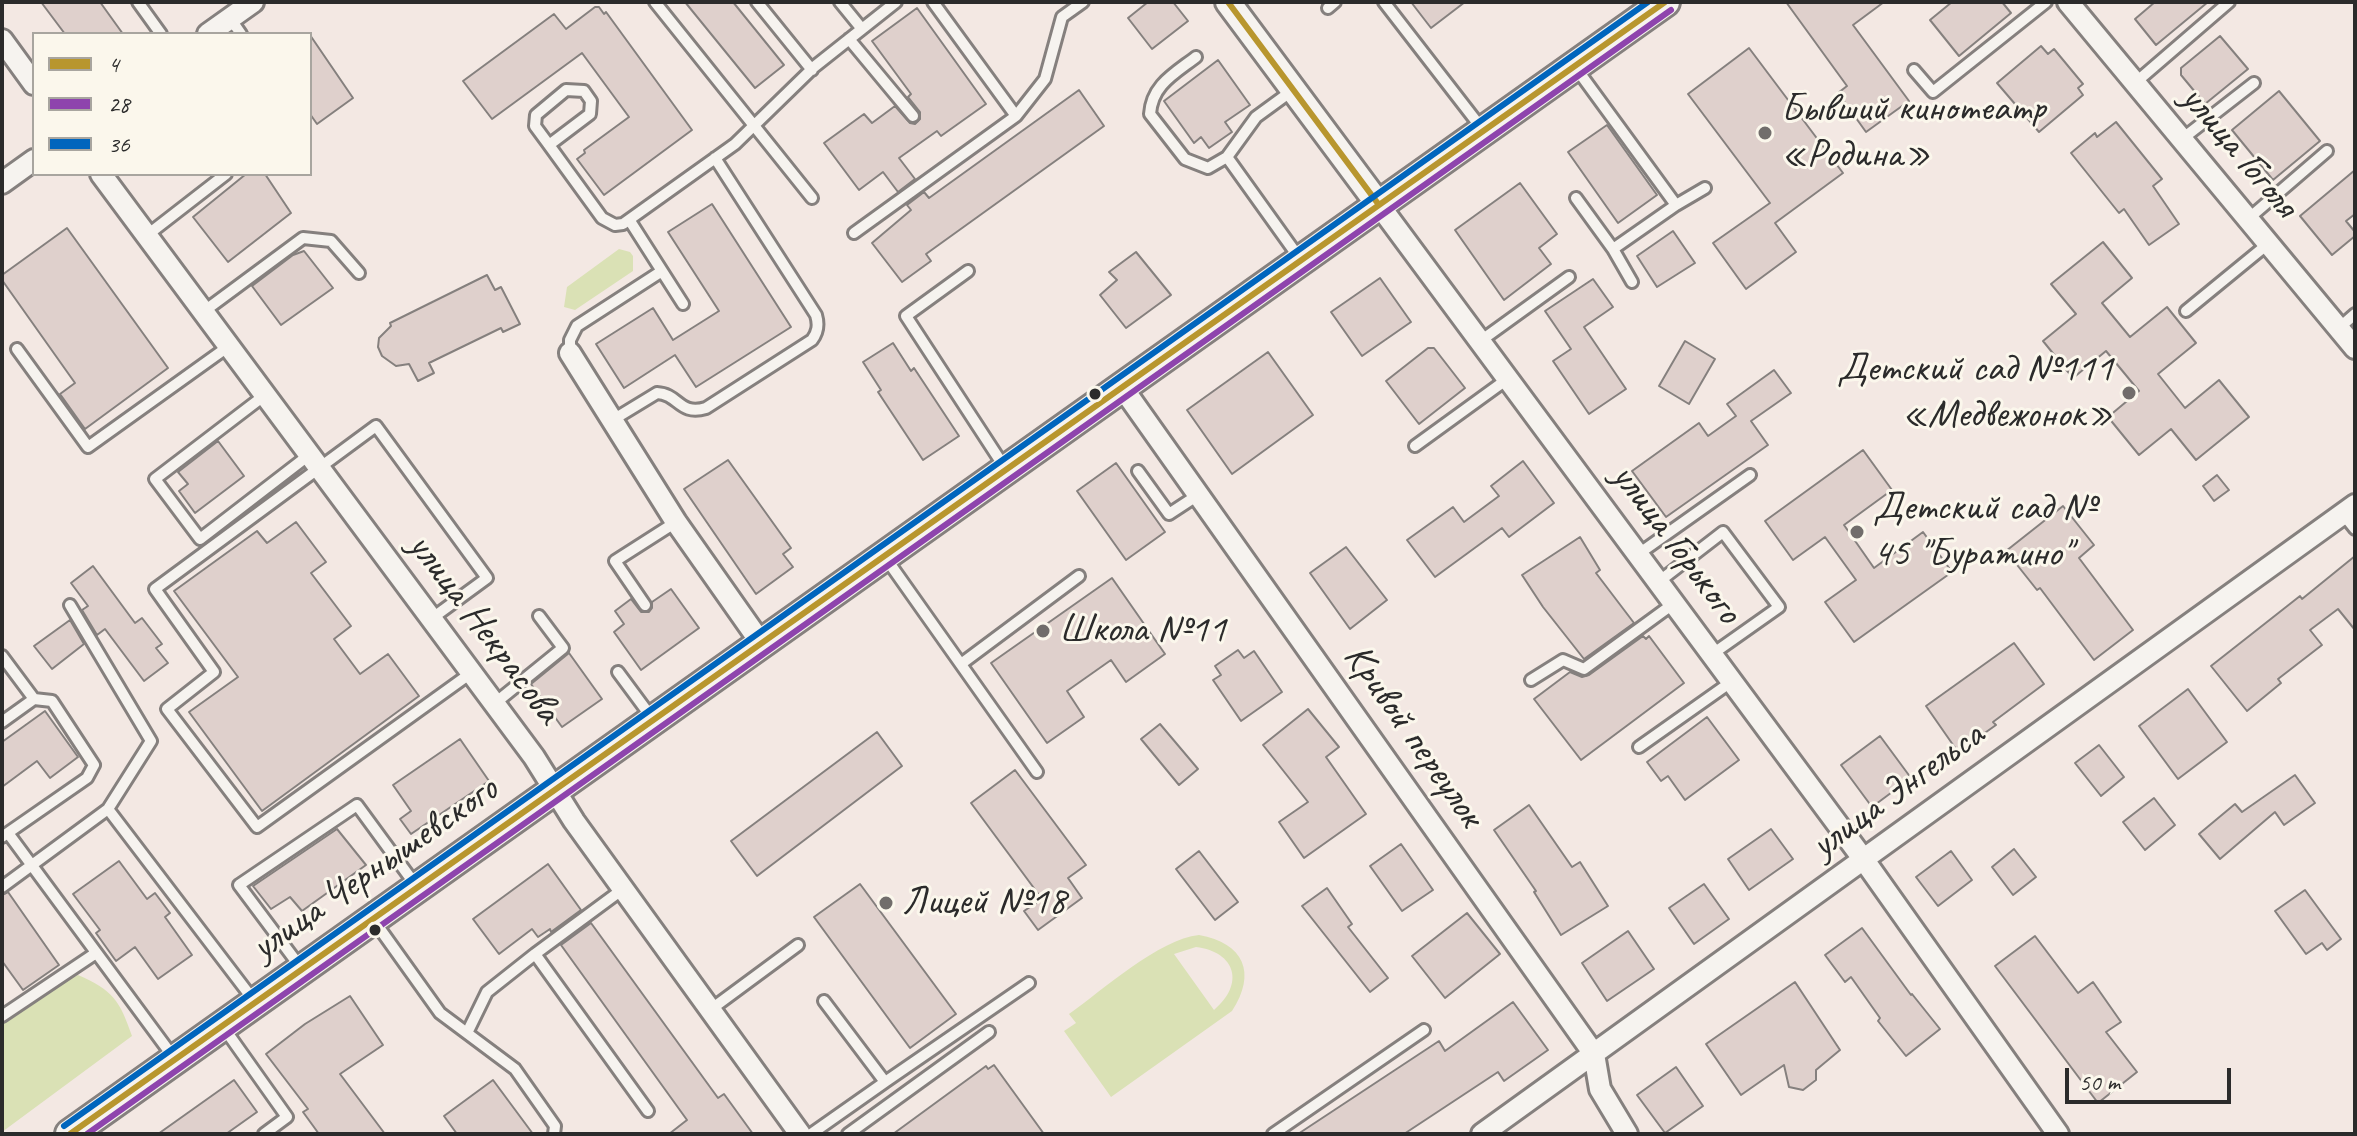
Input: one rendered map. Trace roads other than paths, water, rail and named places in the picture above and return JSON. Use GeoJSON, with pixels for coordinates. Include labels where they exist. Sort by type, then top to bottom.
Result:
{"type":"FeatureCollection","features":[{"type":"Feature","properties":{"kind":"main road","name":"улица Чернышевского"},"geometry":{"type":"LineString","coordinates":[[70,1134],[1665,2]]}},
{"type":"Feature","properties":{"kind":"street"},"geometry":{"type":"LineString","coordinates":[[215,32],[235,26],[253,2]]}},
{"type":"Feature","properties":{"kind":"street","name":"улица Горького"},"geometry":{"type":"LineString","coordinates":[[1228,2],[1864,860],[2058,1134]]}},
{"type":"Feature","properties":{"kind":"street","name":"улица Гоголя"},"geometry":{"type":"LineString","coordinates":[[2068,2],[2355,348]]}},
{"type":"Feature","properties":{"kind":"street"},"geometry":{"type":"LineString","coordinates":[[2,40],[32,81]]}},
{"type":"Feature","properties":{"kind":"street"},"geometry":{"type":"LineString","coordinates":[[2,183],[32,161]]}},
{"type":"Feature","properties":{"kind":"street","name":"улица Некрасова"},"geometry":{"type":"LineString","coordinates":[[102,176],[494,704],[800,1134]]}},
{"type":"Feature","properties":{"kind":"street"},"geometry":{"type":"LineString","coordinates":[[570,353],[676,522],[761,643]]}},
{"type":"Feature","properties":{"kind":"street","name":"Кривой переулок"},"geometry":{"type":"LineString","coordinates":[[1122,387],[1594,1054],[1600,1089],[1627,1134]]}},
{"type":"Feature","properties":{"kind":"street","name":"улица Энгельса"},"geometry":{"type":"LineString","coordinates":[[1482,1134],[2351,516]]}},
{"type":"Feature","properties":{"kind":"lane"},"geometry":{"type":"LineString","coordinates":[[138,2],[160,32]]}},
{"type":"Feature","properties":{"kind":"lane"},"geometry":{"type":"LineString","coordinates":[[655,2],[812,198]]}},
{"type":"Feature","properties":{"kind":"lane"},"geometry":{"type":"LineString","coordinates":[[757,2],[812,70]]}},
{"type":"Feature","properties":{"kind":"lane"},"geometry":{"type":"LineString","coordinates":[[840,2],[862,29]]}},
{"type":"Feature","properties":{"kind":"lane"},"geometry":{"type":"LineString","coordinates":[[549,145],[590,114],[591,101],[584,91],[566,90],[536,115],[535,126],[602,218],[615,225],[630,221],[756,126],[812,70],[896,2]]}},
{"type":"Feature","properties":{"kind":"lane"},"geometry":{"type":"LineString","coordinates":[[933,2],[1016,116]]}},
{"type":"Feature","properties":{"kind":"lane"},"geometry":{"type":"LineString","coordinates":[[854,233],[1016,116],[1045,79],[1062,17],[1083,2]]}},
{"type":"Feature","properties":{"kind":"lane"},"geometry":{"type":"LineString","coordinates":[[1384,2],[1484,131]]}},
{"type":"Feature","properties":{"kind":"lane"},"geometry":{"type":"LineString","coordinates":[[1914,70],[1933,92],[2046,2]]}},
{"type":"Feature","properties":{"kind":"lane"},"geometry":{"type":"LineString","coordinates":[[2135,83],[2229,2]]}},
{"type":"Feature","properties":{"kind":"lane"},"geometry":{"type":"LineString","coordinates":[[849,39],[913,116]]}},
{"type":"Feature","properties":{"kind":"lane"},"geometry":{"type":"LineString","coordinates":[[1196,57],[1158,86],[1151,101],[1150,114],[1185,159],[1208,168],[1227,157],[1256,117],[1293,90]]}},
{"type":"Feature","properties":{"kind":"lane"},"geometry":{"type":"LineString","coordinates":[[1575,66],[1676,205]]}},
{"type":"Feature","properties":{"kind":"lane"},"geometry":{"type":"LineString","coordinates":[[2182,139],[2254,83]]}},
{"type":"Feature","properties":{"kind":"lane"},"geometry":{"type":"LineString","coordinates":[[2248,219],[2327,151]]}},
{"type":"Feature","properties":{"kind":"lane"},"geometry":{"type":"LineString","coordinates":[[1227,157],[1301,261]]}},
{"type":"Feature","properties":{"kind":"lane"},"geometry":{"type":"LineString","coordinates":[[611,421],[657,393],[664,393],[689,410],[706,408],[816,335],[816,315],[715,158]]}},
{"type":"Feature","properties":{"kind":"lane"},"geometry":{"type":"LineString","coordinates":[[146,236],[223,176]]}},
{"type":"Feature","properties":{"kind":"lane"},"geometry":{"type":"LineString","coordinates":[[1613,249],[1705,188]]}},
{"type":"Feature","properties":{"kind":"lane"},"geometry":{"type":"LineString","coordinates":[[1576,198],[1613,249],[1632,282]]}},
{"type":"Feature","properties":{"kind":"lane"},"geometry":{"type":"LineString","coordinates":[[630,221],[683,304]]}},
{"type":"Feature","properties":{"kind":"lane"},"geometry":{"type":"LineString","coordinates":[[203,312],[303,238],[331,241],[359,273]]}},
{"type":"Feature","properties":{"kind":"lane"},"geometry":{"type":"LineString","coordinates":[[2186,311],[2269,243]]}},
{"type":"Feature","properties":{"kind":"lane"},"geometry":{"type":"LineString","coordinates":[[570,353],[570,340],[577,326],[662,271]]}},
{"type":"Feature","properties":{"kind":"lane"},"geometry":{"type":"LineString","coordinates":[[968,271],[906,316],[1006,469]]}},
{"type":"Feature","properties":{"kind":"lane"},"geometry":{"type":"LineString","coordinates":[[1479,342],[1569,277]]}},
{"type":"Feature","properties":{"kind":"lane"},"geometry":{"type":"LineString","coordinates":[[2339,328],[2355,314]]}},
{"type":"Feature","properties":{"kind":"lane"},"geometry":{"type":"LineString","coordinates":[[17,349],[88,447],[229,346]]}},
{"type":"Feature","properties":{"kind":"lane"},"geometry":{"type":"LineString","coordinates":[[1415,446],[1506,380]]}},
{"type":"Feature","properties":{"kind":"lane"},"geometry":{"type":"LineString","coordinates":[[265,395],[155,479],[200,539],[314,462],[376,426],[487,578],[431,619]]}},
{"type":"Feature","properties":{"kind":"lane"},"geometry":{"type":"LineString","coordinates":[[314,462],[155,589],[214,672],[167,709],[257,827],[471,673]]}},
{"type":"Feature","properties":{"kind":"lane"},"geometry":{"type":"LineString","coordinates":[[1138,471],[1169,514],[1198,495]]}},
{"type":"Feature","properties":{"kind":"lane"},"geometry":{"type":"LineString","coordinates":[[1637,555],[1750,475]]}},
{"type":"Feature","properties":{"kind":"lane"},"geometry":{"type":"LineString","coordinates":[[645,605],[615,561],[676,522]]}},
{"type":"Feature","properties":{"kind":"lane"},"geometry":{"type":"LineString","coordinates":[[1657,583],[1723,532],[1779,607],[1711,655]]}},
{"type":"Feature","properties":{"kind":"lane"},"geometry":{"type":"LineString","coordinates":[[884,556],[1037,772]]}},
{"type":"Feature","properties":{"kind":"lane"},"geometry":{"type":"LineString","coordinates":[[961,664],[1079,576]]}},
{"type":"Feature","properties":{"kind":"lane"},"geometry":{"type":"LineString","coordinates":[[1531,680],[1563,660],[1584,669],[1673,604]]}},
{"type":"Feature","properties":{"kind":"lane"},"geometry":{"type":"LineString","coordinates":[[2,887],[108,809],[151,741],[70,605]]}},
{"type":"Feature","properties":{"kind":"lane"},"geometry":{"type":"LineString","coordinates":[[494,704],[563,648],[539,616]]}},
{"type":"Feature","properties":{"kind":"lane"},"geometry":{"type":"LineString","coordinates":[[2,656],[34,699]]}},
{"type":"Feature","properties":{"kind":"lane"},"geometry":{"type":"LineString","coordinates":[[618,672],[653,720]]}},
{"type":"Feature","properties":{"kind":"lane"},"geometry":{"type":"LineString","coordinates":[[1639,747],[1731,682]]}},
{"type":"Feature","properties":{"kind":"lane"},"geometry":{"type":"LineString","coordinates":[[2,722],[34,699],[52,701],[94,765],[87,778],[5,835],[32,866],[175,1060]]}},
{"type":"Feature","properties":{"kind":"lane"},"geometry":{"type":"LineString","coordinates":[[303,971],[239,885],[357,805],[418,889]]}},
{"type":"Feature","properties":{"kind":"lane"},"geometry":{"type":"LineString","coordinates":[[108,809],[256,1003]]}},
{"type":"Feature","properties":{"kind":"lane"},"geometry":{"type":"LineString","coordinates":[[467,1033],[487,992],[623,889]]}},
{"type":"Feature","properties":{"kind":"lane"},"geometry":{"type":"LineString","coordinates":[[374,921],[440,1013],[515,1069],[555,1126],[554,1134]]}},
{"type":"Feature","properties":{"kind":"lane"},"geometry":{"type":"LineString","coordinates":[[710,1010],[798,945]]}},
{"type":"Feature","properties":{"kind":"lane"},"geometry":{"type":"LineString","coordinates":[[2,1016],[96,953]]}},
{"type":"Feature","properties":{"kind":"lane"},"geometry":{"type":"LineString","coordinates":[[535,954],[648,1111]]}},
{"type":"Feature","properties":{"kind":"lane"},"geometry":{"type":"LineString","coordinates":[[811,1134],[1029,983]]}},
{"type":"Feature","properties":{"kind":"lane"},"geometry":{"type":"LineString","coordinates":[[824,1001],[885,1082]]}},
{"type":"Feature","properties":{"kind":"lane"},"geometry":{"type":"LineString","coordinates":[[223,1027],[287,1117],[264,1134]]}},
{"type":"Feature","properties":{"kind":"lane"},"geometry":{"type":"LineString","coordinates":[[1273,1134],[1424,1030]]}},
{"type":"Feature","properties":{"kind":"lane"},"geometry":{"type":"LineString","coordinates":[[848,1134],[989,1032]]}},
{"type":"Feature","properties":{"kind":"place","name":"Бывший кинотеатр «Родина»"},"geometry":{"type":"Point","coordinates":[1765,133]}},
{"type":"Feature","properties":{"kind":"place","name":"Детский сад №111 «Медвежонок»"},"geometry":{"type":"Point","coordinates":[2129,393]}},
{"type":"Feature","properties":{"kind":"place","name":"Детский сад № 45 \"Буратино\""},"geometry":{"type":"Point","coordinates":[1857,532]}},
{"type":"Feature","properties":{"kind":"place","name":"Школа №11"},"geometry":{"type":"Point","coordinates":[1043,631]}},
{"type":"Feature","properties":{"kind":"place","name":"Лицей №18"},"geometry":{"type":"Point","coordinates":[886,903]}}]}
